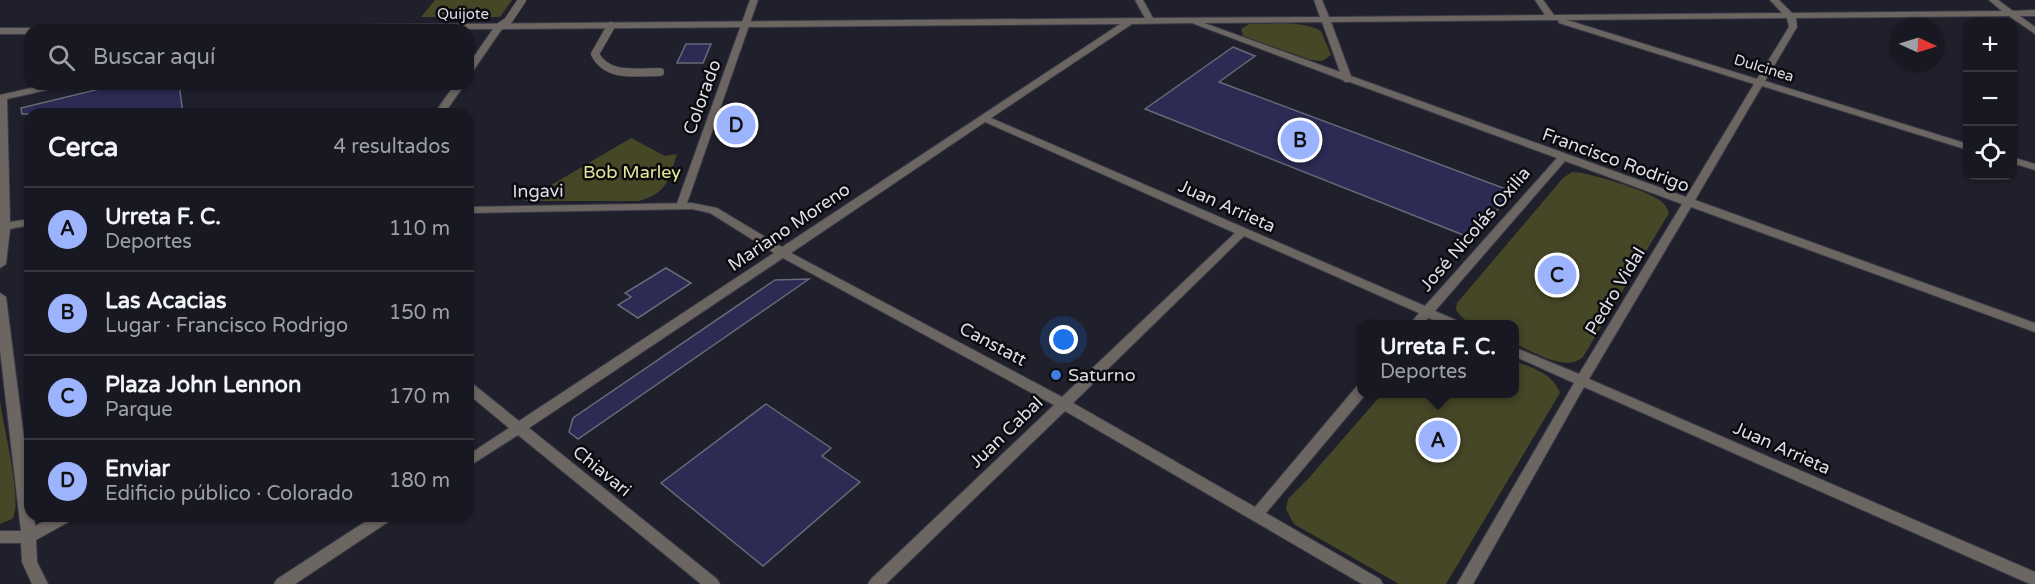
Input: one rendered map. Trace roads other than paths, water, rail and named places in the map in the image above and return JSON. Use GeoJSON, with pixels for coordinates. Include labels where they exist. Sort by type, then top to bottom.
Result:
{"type":"FeatureCollection","features":[{"type":"Feature","properties":{"kind":"street","name":"Colorado"},"geometry":{"type":"LineString","coordinates":[[681,206],[754,0]]}},
{"type":"Feature","properties":{"kind":"street"},"geometry":{"type":"LineString","coordinates":[[1139,0],[1150,20]]}},
{"type":"Feature","properties":{"kind":"street"},"geometry":{"type":"LineString","coordinates":[[1317,0],[1348,80]]}},
{"type":"Feature","properties":{"kind":"street"},"geometry":{"type":"LineString","coordinates":[[1539,0],[1552,18]]}},
{"type":"Feature","properties":{"kind":"street"},"geometry":{"type":"LineString","coordinates":[[1774,0],[1791,16]]}},
{"type":"Feature","properties":{"kind":"street"},"geometry":{"type":"LineString","coordinates":[[1993,0],[2035,30]]}},
{"type":"Feature","properties":{"kind":"street","name":"Quijote"},"geometry":{"type":"LineString","coordinates":[[474,27],[2035,13]]}},
{"type":"Feature","properties":{"kind":"street","name":"Pedro Vidal"},"geometry":{"type":"LineString","coordinates":[[1465,584],[1582,380],[1793,27],[1791,16]]}},
{"type":"Feature","properties":{"kind":"street","name":"Dulcinea"},"geometry":{"type":"LineString","coordinates":[[1552,18],[1963,145]]}},
{"type":"Feature","properties":{"kind":"street","name":"Francisco Rodrigo"},"geometry":{"type":"LineString","coordinates":[[1186,20],[2035,328]]}},
{"type":"Feature","properties":{"kind":"street","name":"Mariano Moreno"},"geometry":{"type":"LineString","coordinates":[[474,458],[1130,21]]}},
{"type":"Feature","properties":{"kind":"street"},"geometry":{"type":"LineString","coordinates":[[474,63],[499,27]]}},
{"type":"Feature","properties":{"kind":"street"},"geometry":{"type":"LineString","coordinates":[[0,31],[24,31]]}},
{"type":"Feature","properties":{"kind":"street"},"geometry":{"type":"LineString","coordinates":[[0,264],[5,227],[1,98],[36,90]]}},
{"type":"Feature","properties":{"kind":"street"},"geometry":{"type":"LineString","coordinates":[[443,108],[456,90]]}},
{"type":"Feature","properties":{"kind":"street","name":"Juan Arrieta"},"geometry":{"type":"LineString","coordinates":[[985,119],[1445,320]]}},
{"type":"Feature","properties":{"kind":"street","name":"José Nicolás Oxilia"},"geometry":{"type":"LineString","coordinates":[[1419,320],[1562,158]]}},
{"type":"Feature","properties":{"kind":"street"},"geometry":{"type":"LineString","coordinates":[[2017,161],[2035,167]]}},
{"type":"Feature","properties":{"kind":"street","name":"Ingavi"},"geometry":{"type":"LineString","coordinates":[[474,210],[681,206]]}},
{"type":"Feature","properties":{"kind":"street","name":"Canstatt"},"geometry":{"type":"LineString","coordinates":[[681,206],[713,210],[783,254],[1062,403],[1375,584]]}},
{"type":"Feature","properties":{"kind":"street"},"geometry":{"type":"LineString","coordinates":[[5,227],[24,223]]}},
{"type":"Feature","properties":{"kind":"street","name":"Juan Cabal"},"geometry":{"type":"LineString","coordinates":[[876,584],[1242,232]]}},
{"type":"Feature","properties":{"kind":"street"},"geometry":{"type":"LineString","coordinates":[[0,297],[24,489]]}},
{"type":"Feature","properties":{"kind":"street","name":"Juan Arrieta"},"geometry":{"type":"LineString","coordinates":[[1519,353],[2035,579]]}},
{"type":"Feature","properties":{"kind":"street","name":"Chiavari"},"geometry":{"type":"LineString","coordinates":[[474,392],[712,584]]}},
{"type":"Feature","properties":{"kind":"street"},"geometry":{"type":"LineString","coordinates":[[1257,514],[1357,395]]}},
{"type":"Feature","properties":{"kind":"street"},"geometry":{"type":"LineString","coordinates":[[28,522],[29,566],[40,584]]}},
{"type":"Feature","properties":{"kind":"street"},"geometry":{"type":"LineString","coordinates":[[0,537],[30,537],[56,522]]}},
{"type":"Feature","properties":{"kind":"street"},"geometry":{"type":"LineString","coordinates":[[282,584],[377,522]]}},
{"type":"Feature","properties":{"kind":"lane"},"geometry":{"type":"LineString","coordinates":[[499,27],[508,21],[522,0]]}},
{"type":"Feature","properties":{"kind":"lane"},"geometry":{"type":"LineString","coordinates":[[611,26],[600,40],[595,54],[602,66],[613,71],[660,72]]}},
{"type":"Feature","properties":{"kind":"place","name":"Enviar"},"geometry":{"type":"Point","coordinates":[736,125]}},
{"type":"Feature","properties":{"kind":"place","name":"Las Acacias"},"geometry":{"type":"Point","coordinates":[1300,140]}},
{"type":"Feature","properties":{"kind":"place","name":"Plaza John Lennon"},"geometry":{"type":"Point","coordinates":[1557,275]}},
{"type":"Feature","properties":{"kind":"place","name":"Saturno"},"geometry":{"type":"Point","coordinates":[1056,375]}},
{"type":"Feature","properties":{"kind":"place","name":"Urreta F. C."},"geometry":{"type":"Point","coordinates":[1438,440]}},
{"type":"Feature","properties":{"kind":"park label","name":"Bob Marley"},"geometry":{"type":"Point","coordinates":[632,172]}}]}
